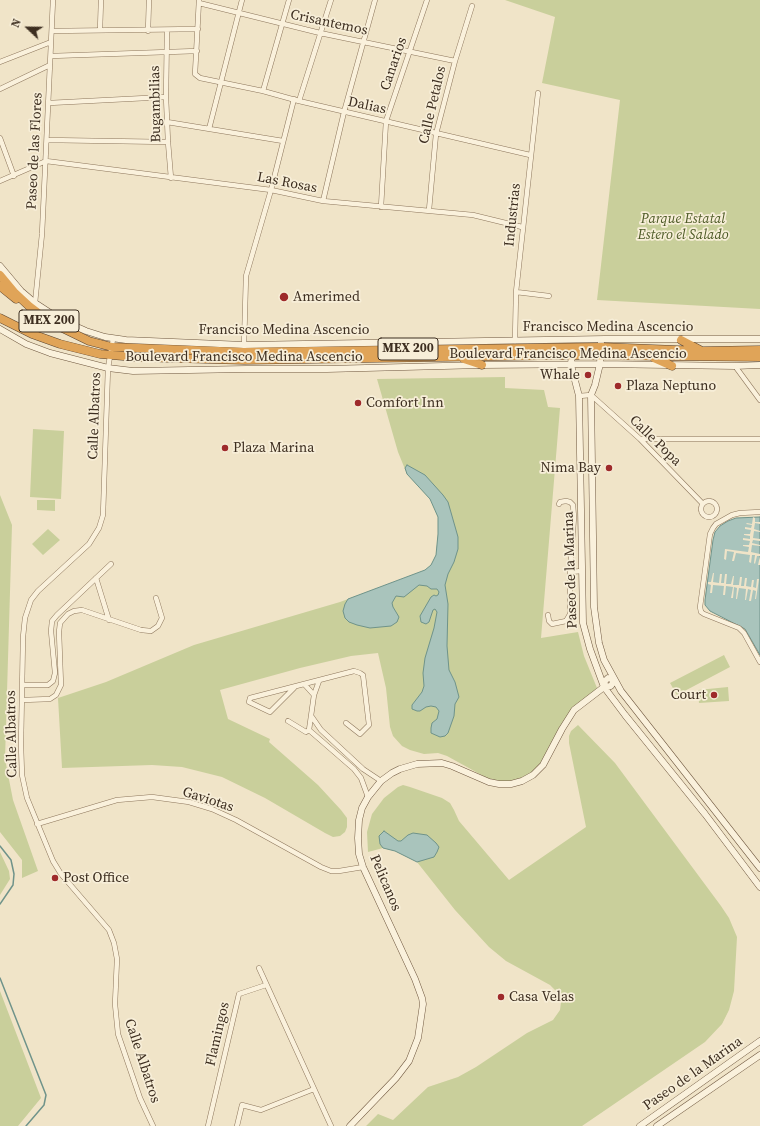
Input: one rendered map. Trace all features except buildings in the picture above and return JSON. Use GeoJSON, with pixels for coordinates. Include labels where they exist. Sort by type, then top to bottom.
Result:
{"type":"FeatureCollection","features":[{"type":"Feature","properties":{"kind":"highway","name":"Francisco Medina Ascencio"},"geometry":{"type":"LineString","coordinates":[[0,275],[15,293],[32,304],[50,322],[68,332],[89,341],[112,347],[134,358],[244,352],[601,347],[703,351],[760,350]]}},
{"type":"Feature","properties":{"kind":"highway"},"geometry":{"type":"LineString","coordinates":[[0,286],[14,299],[32,304]]}},
{"type":"Feature","properties":{"kind":"highway","name":"Francisco Medina Ascencio"},"geometry":{"type":"LineString","coordinates":[[0,318],[32,334],[60,344],[100,354],[112,347]]}},
{"type":"Feature","properties":{"kind":"highway"},"geometry":{"type":"LineString","coordinates":[[681,340],[703,351]]}},
{"type":"Feature","properties":{"kind":"highway","name":"Francisco Medina Ascencio"},"geometry":{"type":"LineString","coordinates":[[601,347],[650,357],[760,357]]}},
{"type":"Feature","properties":{"kind":"highway","name":"Francisco Medina Ascencio"},"geometry":{"type":"LineString","coordinates":[[244,352],[456,357],[572,348]]}},
{"type":"Feature","properties":{"kind":"highway"},"geometry":{"type":"LineString","coordinates":[[456,357],[482,365]]}},
{"type":"Feature","properties":{"kind":"highway"},"geometry":{"type":"LineString","coordinates":[[650,357],[672,366]]}},
{"type":"Feature","properties":{"kind":"street","name":"Paseo de las Flores"},"geometry":{"type":"LineString","coordinates":[[32,304],[42,234],[53,0]]}},
{"type":"Feature","properties":{"kind":"street"},"geometry":{"type":"LineString","coordinates":[[100,30],[102,0]]}},
{"type":"Feature","properties":{"kind":"street"},"geometry":{"type":"LineString","coordinates":[[148,31],[149,0]]}},
{"type":"Feature","properties":{"kind":"street"},"geometry":{"type":"LineString","coordinates":[[209,129],[242,0]]}},
{"type":"Feature","properties":{"kind":"street"},"geometry":{"type":"LineString","coordinates":[[263,91],[289,0]]}},
{"type":"Feature","properties":{"kind":"street"},"geometry":{"type":"LineString","coordinates":[[299,101],[330,0]]}},
{"type":"Feature","properties":{"kind":"street"},"geometry":{"type":"LineString","coordinates":[[323,201],[344,112],[375,0]]}},
{"type":"Feature","properties":{"kind":"street","name":"Canarios"},"geometry":{"type":"LineString","coordinates":[[381,207],[386,121],[427,0]]}},
{"type":"Feature","properties":{"kind":"street"},"geometry":{"type":"LineString","coordinates":[[51,56],[197,51],[199,2]]}},
{"type":"Feature","properties":{"kind":"street","name":"Crisantemos"},"geometry":{"type":"LineString","coordinates":[[199,2],[282,25],[455,61]]}},
{"type":"Feature","properties":{"kind":"street","name":"Calle Petalos"},"geometry":{"type":"LineString","coordinates":[[428,210],[436,134],[455,61],[472,6]]}},
{"type":"Feature","properties":{"kind":"street"},"geometry":{"type":"LineString","coordinates":[[52,31],[148,31],[198,29]]}},
{"type":"Feature","properties":{"kind":"street","name":"Bugambilias"},"geometry":{"type":"LineString","coordinates":[[166,30],[166,97],[171,178]]}},
{"type":"Feature","properties":{"kind":"street"},"geometry":{"type":"LineString","coordinates":[[0,62],[51,42]]}},
{"type":"Feature","properties":{"kind":"street","name":"Dalias"},"geometry":{"type":"LineString","coordinates":[[197,51],[195,74],[200,78],[263,91],[344,112],[530,155]]}},
{"type":"Feature","properties":{"kind":"street"},"geometry":{"type":"LineString","coordinates":[[0,89],[50,65]]}},
{"type":"Feature","properties":{"kind":"street","name":"Industrias"},"geometry":{"type":"LineString","coordinates":[[515,341],[516,292],[522,227],[538,93]]}},
{"type":"Feature","properties":{"kind":"street"},"geometry":{"type":"LineString","coordinates":[[49,103],[166,97]]}},
{"type":"Feature","properties":{"kind":"street"},"geometry":{"type":"LineString","coordinates":[[244,352],[246,276],[272,190],[294,100]]}},
{"type":"Feature","properties":{"kind":"street"},"geometry":{"type":"LineString","coordinates":[[167,122],[283,141]]}},
{"type":"Feature","properties":{"kind":"street"},"geometry":{"type":"LineString","coordinates":[[0,139],[14,176]]}},
{"type":"Feature","properties":{"kind":"street"},"geometry":{"type":"LineString","coordinates":[[47,140],[168,142]]}},
{"type":"Feature","properties":{"kind":"street"},"geometry":{"type":"LineString","coordinates":[[0,181],[46,161]]}},
{"type":"Feature","properties":{"kind":"street","name":"Las Rosas"},"geometry":{"type":"LineString","coordinates":[[46,161],[272,190],[323,201],[473,215],[522,227]]}},
{"type":"Feature","properties":{"kind":"street","name":"Francisco Medina Ascencio"},"geometry":{"type":"LineString","coordinates":[[0,266],[32,304]]}},
{"type":"Feature","properties":{"kind":"street"},"geometry":{"type":"LineString","coordinates":[[516,292],[549,296]]}},
{"type":"Feature","properties":{"kind":"street","name":"Boulevard Francisco Medina Ascencio"},"geometry":{"type":"LineString","coordinates":[[0,329],[26,344],[50,353],[108,368],[133,371],[327,369],[482,365],[760,365]]}},
{"type":"Feature","properties":{"kind":"street","name":"Francisco Medina Ascencio"},"geometry":{"type":"LineString","coordinates":[[112,347],[152,342],[244,352],[515,341],[572,348],[681,340],[760,339]]}},
{"type":"Feature","properties":{"kind":"street","name":"Calle Albatros"},"geometry":{"type":"LineString","coordinates":[[112,347],[108,368],[103,515],[99,528],[89,544],[45,583],[31,600],[25,618],[23,637],[21,745],[22,775],[27,798],[46,846],[57,868],[109,930],[114,943],[117,959],[114,1004],[118,1034],[140,1098],[153,1126]]}},
{"type":"Feature","properties":{"kind":"street","name":"Paseo de la Marina"},"geometry":{"type":"LineString","coordinates":[[601,347],[600,364],[591,395],[594,607],[599,643],[604,660],[614,680],[637,712],[760,868]]}},
{"type":"Feature","properties":{"kind":"street","name":"Paseo de la Marina"},"geometry":{"type":"LineString","coordinates":[[572,348],[571,365],[579,396],[583,623],[590,648],[604,686],[760,887]]}},
{"type":"Feature","properties":{"kind":"street"},"geometry":{"type":"LineString","coordinates":[[735,366],[760,400]]}},
{"type":"Feature","properties":{"kind":"street"},"geometry":{"type":"LineString","coordinates":[[579,396],[591,395]]}},
{"type":"Feature","properties":{"kind":"street","name":"Calle Popa"},"geometry":{"type":"LineString","coordinates":[[591,395],[640,439],[703,504]]}},
{"type":"Feature","properties":{"kind":"street"},"geometry":{"type":"LineString","coordinates":[[640,439],[760,439]]}},
{"type":"Feature","properties":{"kind":"street"},"geometry":{"type":"LineString","coordinates":[[548,615],[548,621],[552,624],[566,621],[570,614],[570,572],[574,517],[573,505],[566,501],[560,502],[559,504]]}},
{"type":"Feature","properties":{"kind":"street"},"geometry":{"type":"LineString","coordinates":[[760,512],[732,515],[716,524],[713,528],[710,534],[700,607],[701,612],[704,614],[739,628],[744,633],[760,662]]}},
{"type":"Feature","properties":{"kind":"street"},"geometry":{"type":"LineString","coordinates":[[23,685],[48,685],[53,681],[55,674],[51,631],[52,621],[111,564]]}},
{"type":"Feature","properties":{"kind":"street"},"geometry":{"type":"LineString","coordinates":[[570,572],[593,566]]}},
{"type":"Feature","properties":{"kind":"street"},"geometry":{"type":"LineString","coordinates":[[582,578],[593,577]]}},
{"type":"Feature","properties":{"kind":"street"},"geometry":{"type":"LineString","coordinates":[[96,578],[109,620]]}},
{"type":"Feature","properties":{"kind":"street"},"geometry":{"type":"LineString","coordinates":[[22,700],[50,699],[56,695],[61,685],[60,623],[68,614],[74,611],[82,610],[141,630],[151,630],[158,626],[162,618],[156,598]]}},
{"type":"Feature","properties":{"kind":"street"},"geometry":{"type":"LineString","coordinates":[[64,608],[68,614]]}},
{"type":"Feature","properties":{"kind":"street"},"geometry":{"type":"LineString","coordinates":[[51,631],[59,632]]}},
{"type":"Feature","properties":{"kind":"street"},"geometry":{"type":"LineString","coordinates":[[294,688],[270,712],[249,702],[250,698],[294,688],[354,671],[360,672],[363,675],[369,725],[360,734],[346,723]]}},
{"type":"Feature","properties":{"kind":"street"},"geometry":{"type":"LineString","coordinates":[[54,677],[61,679]]}},
{"type":"Feature","properties":{"kind":"street","name":"Pelicanos"},"geometry":{"type":"LineString","coordinates":[[350,1126],[396,1078],[409,1062],[418,1038],[423,1004],[415,979],[363,867],[359,854],[359,820],[362,808],[368,797],[381,781],[392,773],[417,764],[442,763],[499,784],[511,784],[522,781],[533,775],[543,766],[574,710],[604,686],[605,681],[608,678],[614,680]]}},
{"type":"Feature","properties":{"kind":"street"},"geometry":{"type":"LineString","coordinates":[[310,730],[314,694],[319,680]]}},
{"type":"Feature","properties":{"kind":"street"},"geometry":{"type":"LineString","coordinates":[[305,685],[314,694]]}},
{"type":"Feature","properties":{"kind":"street"},"geometry":{"type":"LineString","coordinates":[[312,717],[321,730],[367,772],[381,781]]}},
{"type":"Feature","properties":{"kind":"street"},"geometry":{"type":"LineString","coordinates":[[288,721],[306,732],[310,730]]}},
{"type":"Feature","properties":{"kind":"street"},"geometry":{"type":"LineString","coordinates":[[310,730],[354,769],[361,778],[368,797]]}},
{"type":"Feature","properties":{"kind":"street"},"geometry":{"type":"LineString","coordinates":[[315,735],[321,730]]}},
{"type":"Feature","properties":{"kind":"street"},"geometry":{"type":"LineString","coordinates":[[361,778],[367,772]]}},
{"type":"Feature","properties":{"kind":"street"},"geometry":{"type":"LineString","coordinates":[[687,792],[695,785]]}},
{"type":"Feature","properties":{"kind":"street","name":"Gaviotas"},"geometry":{"type":"LineString","coordinates":[[37,824],[117,800],[152,797],[189,802],[212,809],[236,820],[321,867],[331,871],[363,867]]}},
{"type":"Feature","properties":{"kind":"street"},"geometry":{"type":"LineString","coordinates":[[259,968],[331,1126]]}},
{"type":"Feature","properties":{"kind":"street","name":"Flamingos"},"geometry":{"type":"LineString","coordinates":[[208,1126],[239,994],[266,985]]}},
{"type":"Feature","properties":{"kind":"street","name":"Paseo de la Marina"},"geometry":{"type":"LineString","coordinates":[[640,1126],[760,1041]]}},
{"type":"Feature","properties":{"kind":"street","name":"Paseo de la Marina"},"geometry":{"type":"LineString","coordinates":[[657,1126],[760,1055]]}},
{"type":"Feature","properties":{"kind":"street"},"geometry":{"type":"LineString","coordinates":[[237,1126],[242,1105],[261,1110],[314,1089]]}},
{"type":"Feature","properties":{"kind":"green space","name":"Parque Estatal Estero el Salado"},"geometry":{"type":"Polygon","coordinates":[[[505,0],[760,0],[760,309],[597,300],[620,100],[542,83],[555,17],[505,0]]]}},
{"type":"Feature","properties":{"kind":"green space"},"geometry":{"type":"Polygon","coordinates":[[[505,377],[505,388],[544,390],[548,407],[560,408],[541,638],[578,632],[584,656],[597,688],[571,714],[544,762],[531,774],[515,782],[501,783],[487,778],[447,756],[438,753],[424,754],[402,746],[393,736],[390,727],[386,688],[378,653],[351,656],[220,690],[228,719],[270,739],[269,742],[318,785],[341,810],[347,818],[347,827],[345,832],[340,836],[333,837],[325,833],[265,798],[222,777],[182,767],[152,765],[62,768],[58,698],[106,682],[194,645],[340,602],[419,573],[431,565],[436,555],[438,517],[430,499],[407,474],[398,452],[377,379],[505,377]]]}},
{"type":"Feature","properties":{"kind":"green space"},"geometry":{"type":"Polygon","coordinates":[[[33,429],[64,431],[61,499],[30,497],[33,429]]]}},
{"type":"Feature","properties":{"kind":"green space"},"geometry":{"type":"Polygon","coordinates":[[[0,495],[12,525],[5,759],[13,800],[38,871],[22,878],[22,860],[0,832],[0,495]]]}},
{"type":"Feature","properties":{"kind":"green space"},"geometry":{"type":"Polygon","coordinates":[[[37,500],[55,500],[55,511],[37,510],[37,500]]]}},
{"type":"Feature","properties":{"kind":"green space"},"geometry":{"type":"Polygon","coordinates":[[[48,529],[60,540],[43,555],[32,544],[48,529]]]}},
{"type":"Feature","properties":{"kind":"green space"},"geometry":{"type":"Polygon","coordinates":[[[724,655],[730,667],[677,695],[670,683],[724,655]]]}},
{"type":"Feature","properties":{"kind":"green space","name":"Court"},"geometry":{"type":"Polygon","coordinates":[[[728,687],[729,701],[699,703],[698,690],[728,687]]]}},
{"type":"Feature","properties":{"kind":"green space"},"geometry":{"type":"Polygon","coordinates":[[[578,725],[615,763],[729,918],[737,937],[734,991],[729,1010],[722,1024],[705,1042],[582,1126],[366,1126],[378,1114],[393,1120],[428,1087],[458,1077],[476,1067],[527,1033],[553,1020],[560,1010],[561,1002],[559,994],[550,985],[506,961],[489,947],[455,910],[417,862],[395,851],[383,848],[368,852],[367,832],[372,814],[384,798],[403,785],[442,798],[450,803],[459,821],[509,880],[586,827],[569,743],[571,731],[578,725]]]}},
{"type":"Feature","properties":{"kind":"green space"},"geometry":{"type":"Polygon","coordinates":[[[0,852],[9,871],[10,879],[0,895],[0,852]]]}},
{"type":"Feature","properties":{"kind":"green space"},"geometry":{"type":"Polygon","coordinates":[[[0,991],[41,1098],[18,1126],[0,1126],[0,991]]]}},
{"type":"Feature","properties":{"kind":"water"},"geometry":{"type":"Polygon","coordinates":[[[407,465],[425,475],[448,502],[458,537],[458,549],[445,585],[448,604],[447,646],[449,670],[455,682],[459,697],[455,704],[454,716],[448,733],[445,736],[440,737],[431,733],[432,723],[437,719],[439,711],[436,707],[426,707],[420,711],[412,709],[412,705],[422,692],[424,686],[423,673],[425,658],[437,612],[435,609],[433,610],[429,622],[426,624],[421,622],[420,616],[431,597],[438,595],[439,592],[437,589],[431,589],[427,586],[419,585],[404,597],[396,596],[392,603],[399,617],[397,622],[391,626],[370,628],[357,625],[349,622],[345,618],[343,611],[348,599],[425,570],[431,565],[436,555],[438,517],[430,499],[407,474],[405,468],[407,465]]]}},
{"type":"Feature","properties":{"kind":"water"},"geometry":{"type":"Polygon","coordinates":[[[760,517],[760,655],[745,629],[710,611],[705,605],[705,600],[715,532],[720,526],[736,518],[760,517]]]}},
{"type":"Feature","properties":{"kind":"water"},"geometry":{"type":"Polygon","coordinates":[[[384,831],[398,841],[401,841],[413,833],[427,835],[439,847],[434,857],[417,862],[395,851],[383,848],[380,844],[379,836],[384,831]]]}},
{"type":"Feature","properties":{"kind":"pier"},"geometry":{"type":"Polygon","coordinates":[[[753,517],[755,518],[755,522],[760,522],[760,524],[755,523],[754,529],[760,532],[754,531],[753,538],[760,539],[760,541],[753,540],[752,543],[760,545],[752,545],[751,552],[760,554],[760,556],[757,556],[755,564],[755,555],[752,555],[751,563],[749,562],[750,555],[736,553],[734,561],[732,561],[734,552],[727,551],[726,560],[724,559],[725,549],[748,552],[749,547],[743,545],[749,545],[750,541],[743,540],[743,538],[750,539],[750,536],[744,534],[750,534],[751,530],[745,529],[745,527],[751,528],[752,525],[746,524],[752,524],[753,517]]]}},
{"type":"Feature","properties":{"kind":"pier"},"geometry":{"type":"Polygon","coordinates":[[[713,573],[713,582],[719,583],[720,574],[722,574],[721,583],[724,583],[725,574],[727,574],[726,584],[731,584],[734,576],[733,585],[739,585],[740,577],[742,577],[741,586],[744,586],[745,578],[747,578],[746,586],[751,587],[752,580],[754,580],[753,587],[756,588],[757,579],[759,579],[756,599],[756,591],[753,590],[751,601],[749,601],[751,590],[748,589],[745,600],[746,589],[739,588],[736,599],[737,588],[734,587],[733,598],[731,598],[733,587],[726,586],[725,595],[723,595],[724,586],[713,585],[712,593],[710,593],[711,585],[708,584],[708,582],[711,582],[713,573]]]}},
{"type":"Feature","properties":{"kind":"waterway"},"geometry":{"type":"LineString","coordinates":[[0,846],[11,860],[14,874],[13,885],[0,904]]}},
{"type":"Feature","properties":{"kind":"waterway"},"geometry":{"type":"LineString","coordinates":[[0,978],[46,1095],[44,1105],[26,1126]]}},
{"type":"Feature","properties":{"kind":"place","name":"Amerimed"},"geometry":{"type":"Point","coordinates":[284,297]}},
{"type":"Feature","properties":{"kind":"place","name":"Whale"},"geometry":{"type":"Point","coordinates":[588,375]}},
{"type":"Feature","properties":{"kind":"place","name":"Plaza Neptuno"},"geometry":{"type":"Point","coordinates":[618,386]}},
{"type":"Feature","properties":{"kind":"place","name":"Comfort Inn"},"geometry":{"type":"Point","coordinates":[358,403]}},
{"type":"Feature","properties":{"kind":"place","name":"Plaza Marina"},"geometry":{"type":"Point","coordinates":[225,448]}},
{"type":"Feature","properties":{"kind":"place","name":"Nima Bay"},"geometry":{"type":"Point","coordinates":[609,468]}},
{"type":"Feature","properties":{"kind":"place","name":"Court"},"geometry":{"type":"Point","coordinates":[714,695]}},
{"type":"Feature","properties":{"kind":"place","name":"Post Office"},"geometry":{"type":"Point","coordinates":[55,878]}},
{"type":"Feature","properties":{"kind":"place","name":"Casa Velas"},"geometry":{"type":"Point","coordinates":[501,997]}}]}
